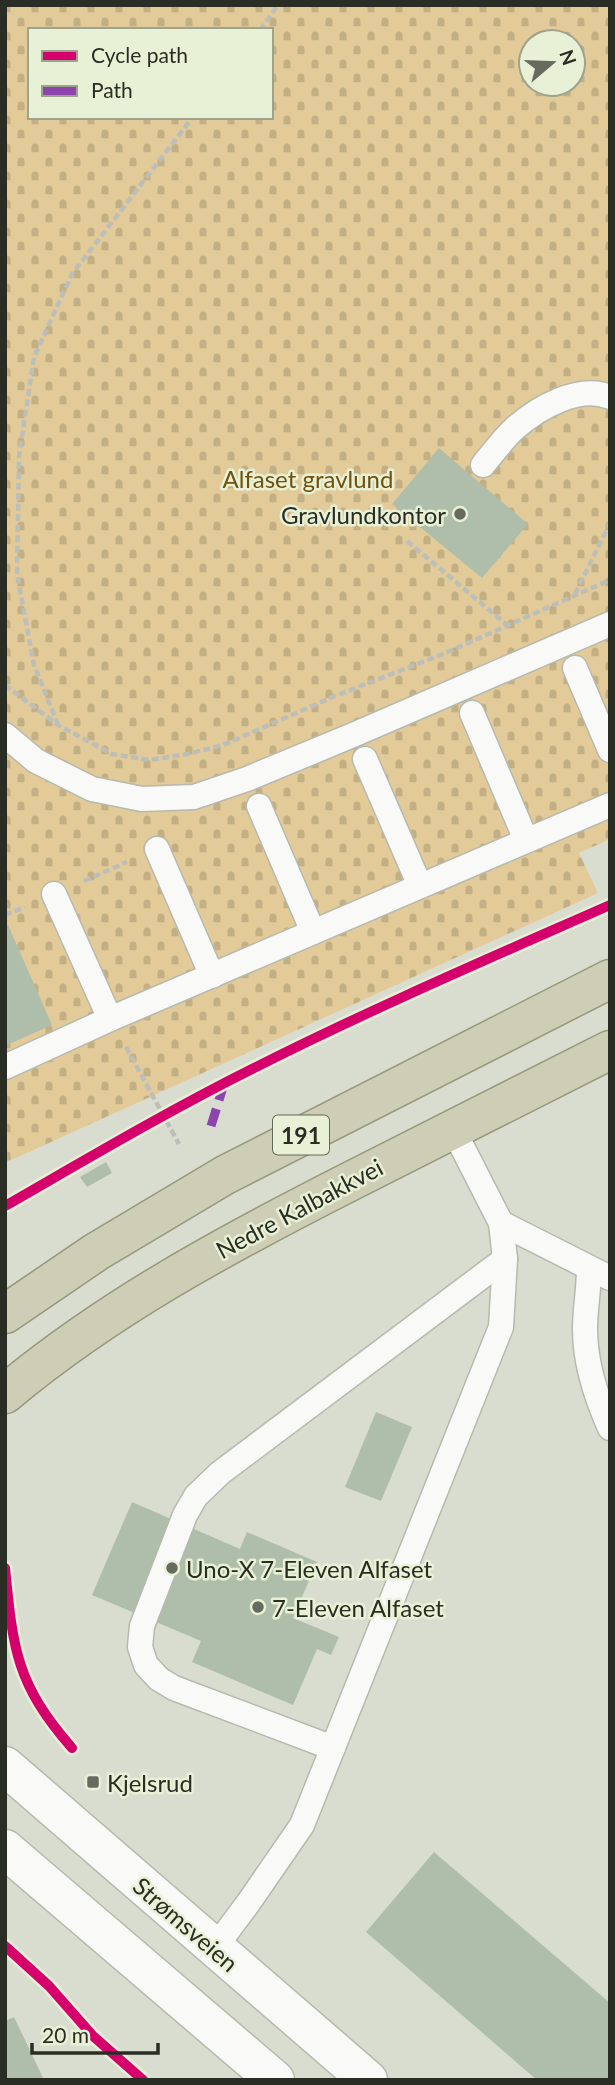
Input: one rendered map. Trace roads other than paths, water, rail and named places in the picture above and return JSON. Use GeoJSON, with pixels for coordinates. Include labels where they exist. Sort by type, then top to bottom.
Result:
{"type":"FeatureCollection","features":[{"type":"Feature","properties":{"kind":"highway","name":"191"},"geometry":{"type":"LineString","coordinates":[[5,1314],[96,1252],[225,1175],[610,979]]}},
{"type":"Feature","properties":{"kind":"highway","name":"Nedre Kalbakkvei"},"geometry":{"type":"LineString","coordinates":[[5,1394],[56,1354],[201,1259],[610,1050]]}},
{"type":"Feature","properties":{"kind":"main road","name":"Strømsveien"},"geometry":{"type":"LineString","coordinates":[[5,1766],[214,1950],[368,2080]]}},
{"type":"Feature","properties":{"kind":"main road"},"geometry":{"type":"LineString","coordinates":[[5,1849],[275,2080]]}},
{"type":"Feature","properties":{"kind":"lane"},"geometry":{"type":"LineString","coordinates":[[483,465],[514,429],[537,411],[560,400],[586,394],[610,397]]}},
{"type":"Feature","properties":{"kind":"lane"},"geometry":{"type":"LineString","coordinates":[[5,735],[36,761],[92,789],[142,799],[194,797],[318,750],[610,624]]}},
{"type":"Feature","properties":{"kind":"lane"},"geometry":{"type":"LineString","coordinates":[[575,668],[610,750]]}},
{"type":"Feature","properties":{"kind":"lane"},"geometry":{"type":"LineString","coordinates":[[472,713],[526,839]]}},
{"type":"Feature","properties":{"kind":"lane"},"geometry":{"type":"LineString","coordinates":[[365,759],[420,886]]}},
{"type":"Feature","properties":{"kind":"lane"},"geometry":{"type":"LineString","coordinates":[[5,1067],[110,1019],[610,805]]}},
{"type":"Feature","properties":{"kind":"lane"},"geometry":{"type":"LineString","coordinates":[[258,806],[313,932]]}},
{"type":"Feature","properties":{"kind":"lane"},"geometry":{"type":"LineString","coordinates":[[157,849],[212,976]]}},
{"type":"Feature","properties":{"kind":"lane"},"geometry":{"type":"LineString","coordinates":[[54,894],[110,1019]]}},
{"type":"Feature","properties":{"kind":"lane"},"geometry":{"type":"LineString","coordinates":[[214,1950],[302,1825],[501,1327],[505,1259],[501,1223],[453,1129]]}},
{"type":"Feature","properties":{"kind":"lane"},"geometry":{"type":"LineString","coordinates":[[501,1223],[599,1273],[585,1328],[589,1366],[600,1406],[610,1428]]}},
{"type":"Feature","properties":{"kind":"lane"},"geometry":{"type":"LineString","coordinates":[[333,1748],[174,1688],[159,1679],[146,1665],[140,1647],[142,1626],[185,1515],[196,1496],[219,1473],[505,1259]]}},
{"type":"Feature","properties":{"kind":"place","name":"Gravlundkontor"},"geometry":{"type":"Point","coordinates":[460,514]}},
{"type":"Feature","properties":{"kind":"place","name":"Uno-X 7-Eleven Alfaset"},"geometry":{"type":"Point","coordinates":[172,1568]}},
{"type":"Feature","properties":{"kind":"place","name":"7-Eleven Alfaset"},"geometry":{"type":"Point","coordinates":[258,1607]}},
{"type":"Feature","properties":{"kind":"place","name":"Kjelsrud"},"geometry":{"type":"Point","coordinates":[93,1782]}},
{"type":"Feature","properties":{"kind":"park label","name":"Alfaset gravlund"},"geometry":{"type":"Point","coordinates":[308,478]}}]}
